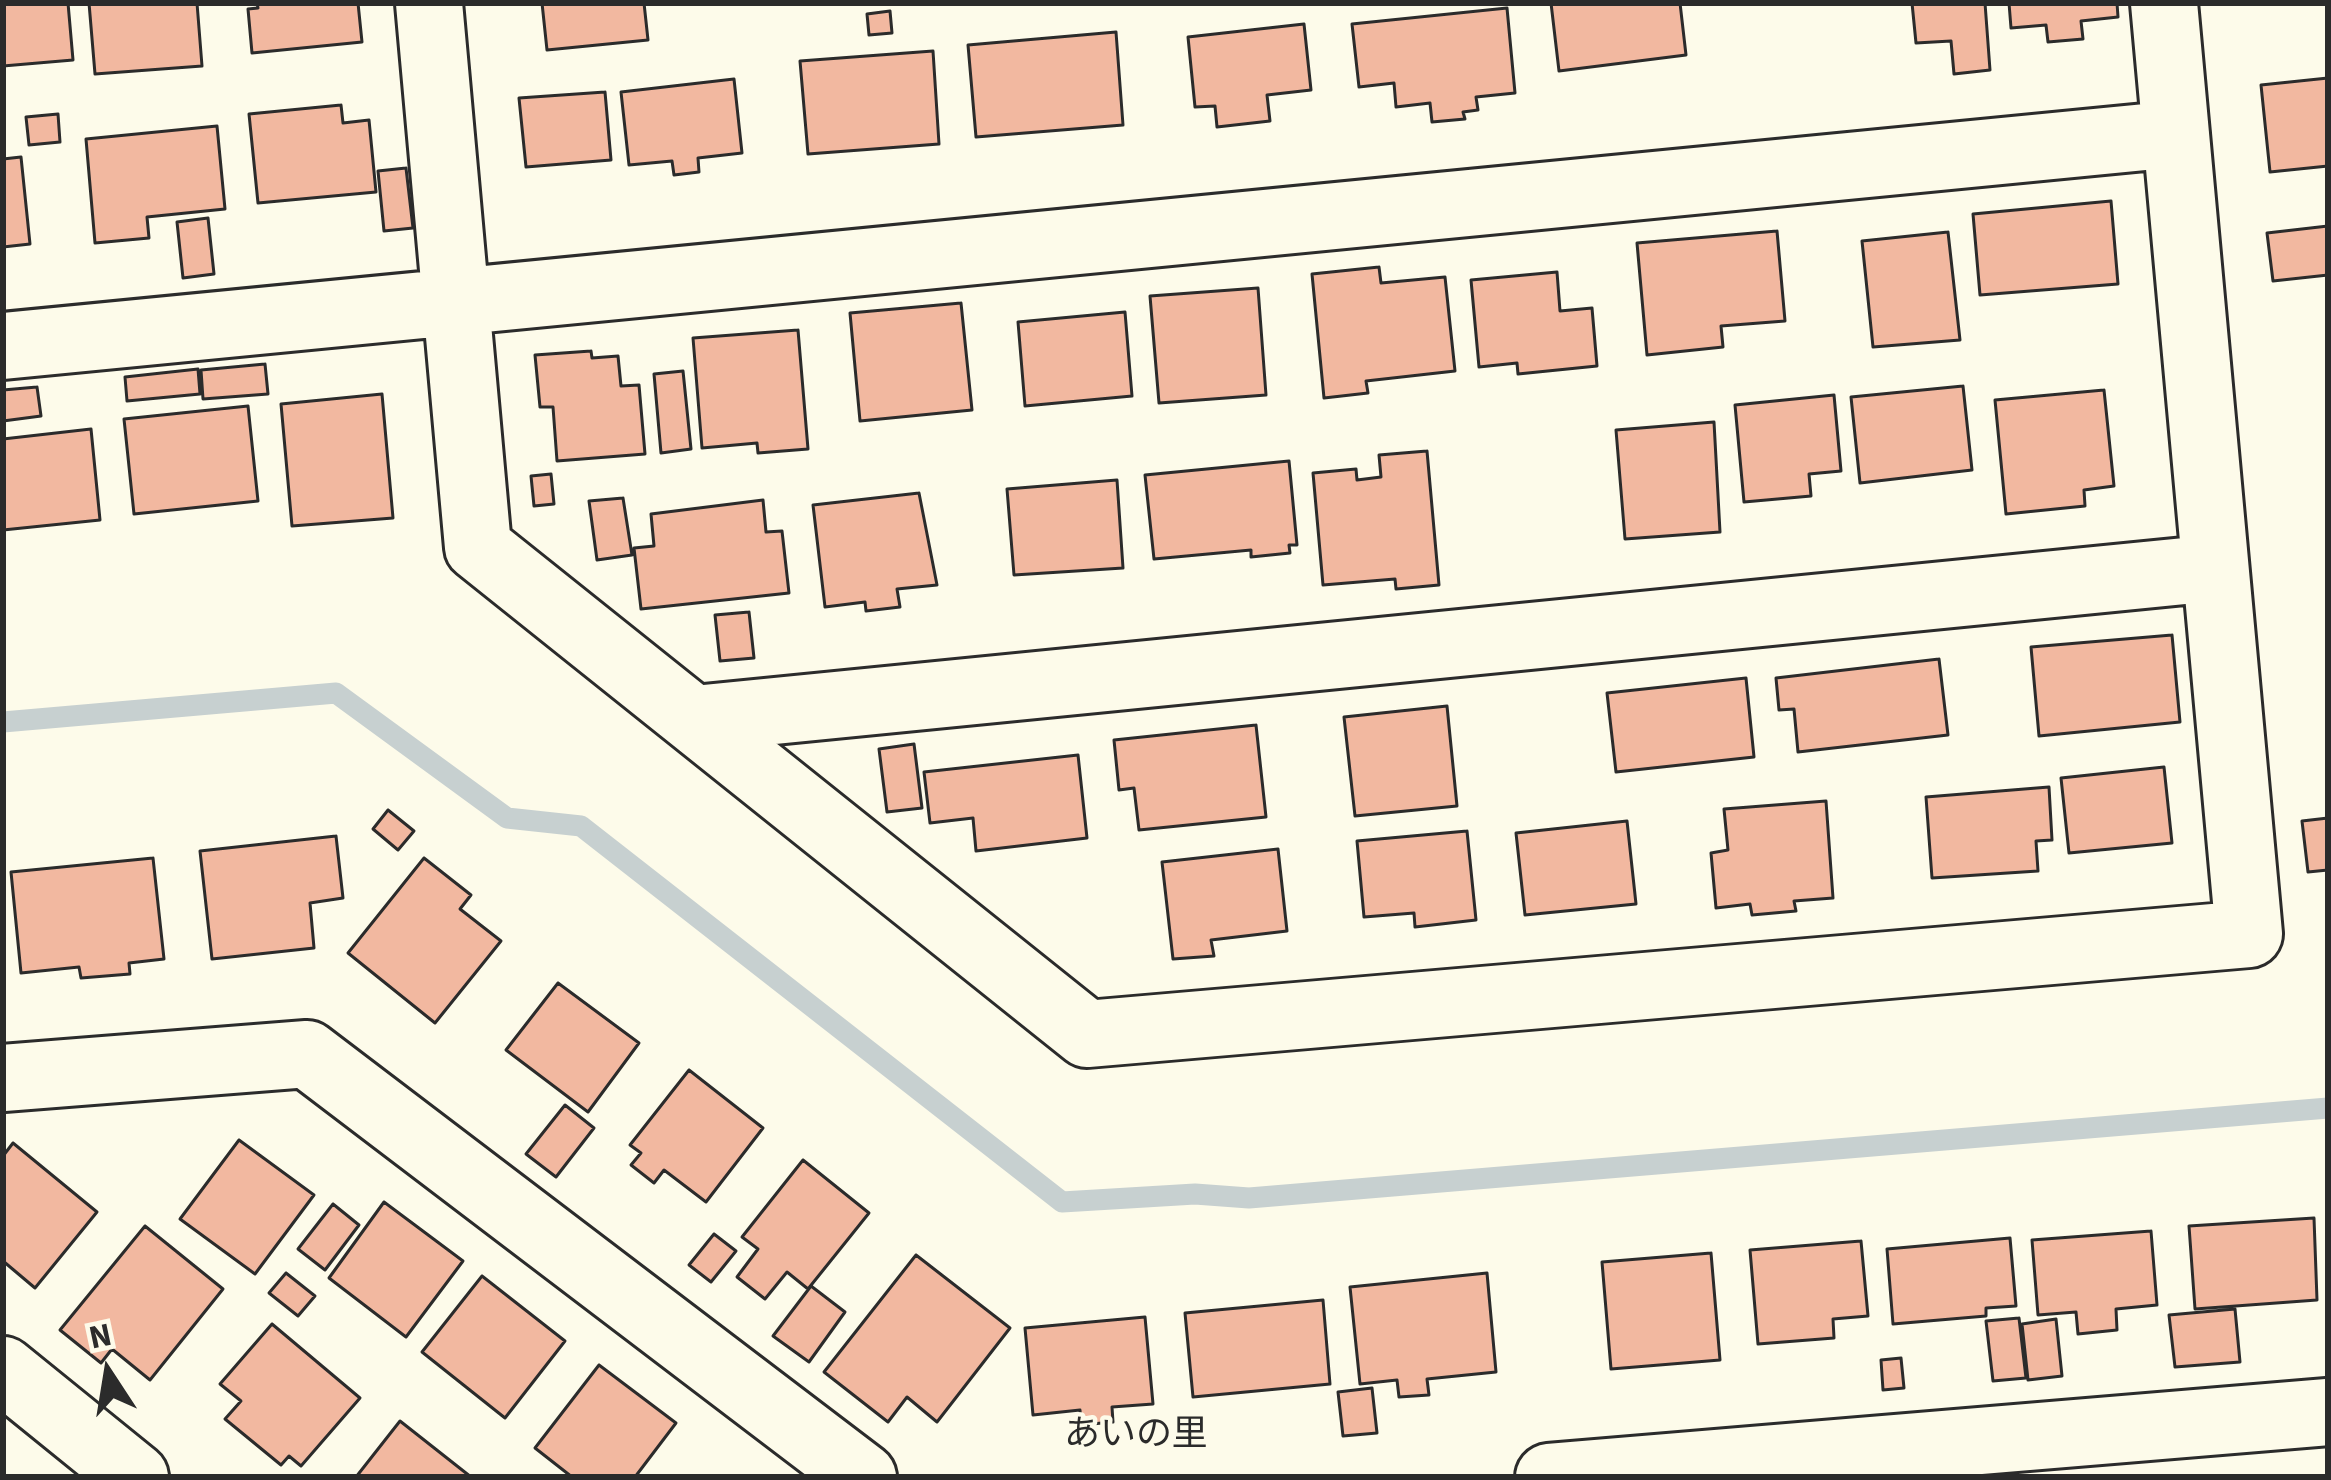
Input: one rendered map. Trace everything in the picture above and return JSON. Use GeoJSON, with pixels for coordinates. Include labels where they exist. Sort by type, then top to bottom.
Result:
{"type":"FeatureCollection","features":[{"type":"Feature","properties":{"kind":"street"},"geometry":{"type":"LineString","coordinates":[[429,3],[478,547],[1087,1034],[2249,934],[2164,3]]}},
{"type":"Feature","properties":{"kind":"street"},"geometry":{"type":"LineString","coordinates":[[3,346],[2176,134]]}},
{"type":"Feature","properties":{"kind":"street"},"geometry":{"type":"LineString","coordinates":[[694,719],[2215,568]]}},
{"type":"Feature","properties":{"kind":"street"},"geometry":{"type":"LineString","coordinates":[[3,1078],[307,1054],[862,1477]]}},
{"type":"Feature","properties":{"kind":"street"},"geometry":{"type":"LineString","coordinates":[[3,1370],[135,1477]]}},
{"type":"Feature","properties":{"kind":"street"},"geometry":{"type":"LineString","coordinates":[[1550,1477],[2328,1412]]}},
{"type":"Feature","properties":{"kind":"building"},"geometry":{"type":"Polygon","coordinates":[[[3,3],[68,3],[73,60],[3,66],[3,3]]]}},
{"type":"Feature","properties":{"kind":"building"},"geometry":{"type":"Polygon","coordinates":[[[89,3],[197,3],[202,66],[95,74],[89,3]]]}},
{"type":"Feature","properties":{"kind":"building"},"geometry":{"type":"Polygon","coordinates":[[[257,3],[358,3],[362,42],[252,53],[248,9],[258,8],[257,3]]]}},
{"type":"Feature","properties":{"kind":"building"},"geometry":{"type":"Polygon","coordinates":[[[542,3],[644,3],[648,40],[547,50],[542,3]]]}},
{"type":"Feature","properties":{"kind":"building"},"geometry":{"type":"Polygon","coordinates":[[[1551,3],[1680,3],[1686,55],[1559,71],[1551,3]]]}},
{"type":"Feature","properties":{"kind":"building"},"geometry":{"type":"Polygon","coordinates":[[[1912,3],[1985,3],[1990,70],[1954,74],[1951,41],[1916,43],[1912,3]]]}},
{"type":"Feature","properties":{"kind":"building"},"geometry":{"type":"Polygon","coordinates":[[[2009,3],[2117,3],[2118,17],[2081,21],[2083,39],[2048,42],[2046,25],[2011,28],[2009,3]]]}},
{"type":"Feature","properties":{"kind":"building"},"geometry":{"type":"Polygon","coordinates":[[[1507,8],[1515,93],[1476,97],[1478,110],[1463,112],[1465,119],[1432,122],[1430,103],[1396,107],[1394,83],[1359,87],[1352,24],[1507,8]]]}},
{"type":"Feature","properties":{"kind":"building"},"geometry":{"type":"Polygon","coordinates":[[[890,11],[892,33],[869,35],[867,14],[890,11]]]}},
{"type":"Feature","properties":{"kind":"building"},"geometry":{"type":"Polygon","coordinates":[[[1304,24],[1311,90],[1267,95],[1270,121],[1217,127],[1215,106],[1195,107],[1188,37],[1304,24]]]}},
{"type":"Feature","properties":{"kind":"building"},"geometry":{"type":"Polygon","coordinates":[[[1116,32],[1123,125],[976,137],[968,45],[1116,32]]]}},
{"type":"Feature","properties":{"kind":"building"},"geometry":{"type":"Polygon","coordinates":[[[933,51],[939,144],[808,154],[800,61],[933,51]]]}},
{"type":"Feature","properties":{"kind":"building"},"geometry":{"type":"Polygon","coordinates":[[[2328,78],[2328,166],[2270,172],[2261,85],[2328,78]]]}},
{"type":"Feature","properties":{"kind":"building"},"geometry":{"type":"Polygon","coordinates":[[[734,79],[742,153],[698,158],[699,172],[674,175],[672,161],[629,165],[621,92],[734,79]]]}},
{"type":"Feature","properties":{"kind":"building"},"geometry":{"type":"Polygon","coordinates":[[[605,92],[611,160],[526,167],[519,98],[605,92]]]}},
{"type":"Feature","properties":{"kind":"building"},"geometry":{"type":"Polygon","coordinates":[[[341,105],[343,123],[369,120],[376,192],[258,203],[249,114],[341,105]]]}},
{"type":"Feature","properties":{"kind":"building"},"geometry":{"type":"Polygon","coordinates":[[[58,114],[60,142],[29,145],[26,117],[58,114]]]}},
{"type":"Feature","properties":{"kind":"building"},"geometry":{"type":"Polygon","coordinates":[[[217,126],[225,209],[147,217],[149,238],[95,243],[86,139],[217,126]]]}},
{"type":"Feature","properties":{"kind":"building"},"geometry":{"type":"Polygon","coordinates":[[[21,157],[30,244],[3,247],[3,159],[21,157]]]}},
{"type":"Feature","properties":{"kind":"building"},"geometry":{"type":"Polygon","coordinates":[[[406,168],[413,228],[384,231],[378,171],[406,168]]]}},
{"type":"Feature","properties":{"kind":"building"},"geometry":{"type":"Polygon","coordinates":[[[2111,201],[2118,284],[1980,295],[1973,214],[2111,201]]]}},
{"type":"Feature","properties":{"kind":"building"},"geometry":{"type":"Polygon","coordinates":[[[208,218],[214,274],[183,278],[177,222],[208,218]]]}},
{"type":"Feature","properties":{"kind":"building"},"geometry":{"type":"Polygon","coordinates":[[[2328,226],[2328,275],[2273,281],[2267,233],[2328,226]]]}},
{"type":"Feature","properties":{"kind":"building"},"geometry":{"type":"Polygon","coordinates":[[[1777,231],[1785,321],[1721,326],[1723,347],[1647,355],[1637,243],[1777,231]]]}},
{"type":"Feature","properties":{"kind":"building"},"geometry":{"type":"Polygon","coordinates":[[[1948,232],[1960,340],[1873,347],[1862,241],[1948,232]]]}},
{"type":"Feature","properties":{"kind":"building"},"geometry":{"type":"Polygon","coordinates":[[[1379,267],[1381,283],[1445,277],[1455,371],[1366,381],[1368,393],[1324,398],[1312,274],[1379,267]]]}},
{"type":"Feature","properties":{"kind":"building"},"geometry":{"type":"Polygon","coordinates":[[[1557,272],[1560,311],[1592,308],[1597,366],[1518,374],[1517,363],[1479,367],[1471,280],[1557,272]]]}},
{"type":"Feature","properties":{"kind":"building"},"geometry":{"type":"Polygon","coordinates":[[[1258,288],[1266,395],[1159,403],[1150,296],[1258,288]]]}},
{"type":"Feature","properties":{"kind":"building"},"geometry":{"type":"Polygon","coordinates":[[[961,303],[972,410],[860,421],[850,313],[961,303]]]}},
{"type":"Feature","properties":{"kind":"building"},"geometry":{"type":"Polygon","coordinates":[[[1125,312],[1132,396],[1025,406],[1018,322],[1125,312]]]}},
{"type":"Feature","properties":{"kind":"building"},"geometry":{"type":"Polygon","coordinates":[[[798,330],[808,449],[758,453],[757,443],[702,448],[693,338],[798,330]]]}},
{"type":"Feature","properties":{"kind":"building"},"geometry":{"type":"Polygon","coordinates":[[[591,351],[592,358],[618,356],[621,386],[639,385],[645,454],[557,461],[553,407],[540,407],[535,355],[591,351]]]}},
{"type":"Feature","properties":{"kind":"building"},"geometry":{"type":"Polygon","coordinates":[[[265,364],[268,394],[203,399],[201,370],[265,364]]]}},
{"type":"Feature","properties":{"kind":"building"},"geometry":{"type":"Polygon","coordinates":[[[198,369],[200,394],[127,401],[125,377],[198,369]]]}},
{"type":"Feature","properties":{"kind":"building"},"geometry":{"type":"Polygon","coordinates":[[[683,371],[691,449],[661,453],[654,374],[683,371]]]}},
{"type":"Feature","properties":{"kind":"building"},"geometry":{"type":"Polygon","coordinates":[[[1963,386],[1972,470],[1860,483],[1851,397],[1963,386]]]}},
{"type":"Feature","properties":{"kind":"building"},"geometry":{"type":"Polygon","coordinates":[[[37,387],[41,416],[3,421],[3,390],[37,387]]]}},
{"type":"Feature","properties":{"kind":"building"},"geometry":{"type":"Polygon","coordinates":[[[2104,390],[2114,486],[2084,490],[2085,506],[2006,514],[1995,400],[2104,390]]]}},
{"type":"Feature","properties":{"kind":"building"},"geometry":{"type":"Polygon","coordinates":[[[382,394],[393,518],[292,526],[281,404],[382,394]]]}},
{"type":"Feature","properties":{"kind":"building"},"geometry":{"type":"Polygon","coordinates":[[[1834,395],[1841,471],[1809,474],[1811,496],[1744,502],[1735,405],[1834,395]]]}},
{"type":"Feature","properties":{"kind":"building"},"geometry":{"type":"Polygon","coordinates":[[[248,406],[258,501],[134,514],[124,419],[248,406]]]}},
{"type":"Feature","properties":{"kind":"building"},"geometry":{"type":"Polygon","coordinates":[[[1714,422],[1720,532],[1625,539],[1616,430],[1714,422]]]}},
{"type":"Feature","properties":{"kind":"building"},"geometry":{"type":"Polygon","coordinates":[[[91,429],[100,520],[3,530],[3,439],[91,429]]]}},
{"type":"Feature","properties":{"kind":"building"},"geometry":{"type":"Polygon","coordinates":[[[1427,451],[1439,585],[1396,589],[1395,579],[1323,585],[1313,473],[1356,469],[1357,480],[1381,477],[1379,455],[1427,451]]]}},
{"type":"Feature","properties":{"kind":"building"},"geometry":{"type":"Polygon","coordinates":[[[1289,461],[1297,545],[1289,545],[1290,553],[1251,557],[1251,550],[1154,559],[1145,475],[1289,461]]]}},
{"type":"Feature","properties":{"kind":"building"},"geometry":{"type":"Polygon","coordinates":[[[551,474],[554,504],[534,506],[531,476],[551,474]]]}},
{"type":"Feature","properties":{"kind":"building"},"geometry":{"type":"Polygon","coordinates":[[[1117,480],[1123,568],[1014,575],[1007,489],[1117,480]]]}},
{"type":"Feature","properties":{"kind":"building"},"geometry":{"type":"Polygon","coordinates":[[[919,493],[937,585],[897,589],[900,607],[866,611],[865,602],[825,607],[813,505],[919,493]]]}},
{"type":"Feature","properties":{"kind":"building"},"geometry":{"type":"Polygon","coordinates":[[[623,498],[632,555],[597,560],[589,501],[623,498]]]}},
{"type":"Feature","properties":{"kind":"building"},"geometry":{"type":"Polygon","coordinates":[[[763,500],[766,532],[782,531],[789,593],[641,609],[634,548],[654,546],[651,514],[763,500]]]}},
{"type":"Feature","properties":{"kind":"building"},"geometry":{"type":"Polygon","coordinates":[[[749,612],[754,658],[720,661],[715,615],[749,612]]]}},
{"type":"Feature","properties":{"kind":"building"},"geometry":{"type":"Polygon","coordinates":[[[2172,635],[2180,722],[2039,736],[2031,647],[2172,635]]]}},
{"type":"Feature","properties":{"kind":"building"},"geometry":{"type":"Polygon","coordinates":[[[1939,659],[1948,735],[1798,752],[1794,709],[1779,710],[1776,678],[1939,659]]]}},
{"type":"Feature","properties":{"kind":"building"},"geometry":{"type":"Polygon","coordinates":[[[1746,678],[1754,757],[1616,772],[1607,693],[1746,678]]]}},
{"type":"Feature","properties":{"kind":"building"},"geometry":{"type":"Polygon","coordinates":[[[1447,706],[1457,806],[1355,816],[1344,717],[1447,706]]]}},
{"type":"Feature","properties":{"kind":"building"},"geometry":{"type":"Polygon","coordinates":[[[1256,725],[1266,817],[1139,830],[1134,788],[1119,790],[1114,740],[1256,725]]]}},
{"type":"Feature","properties":{"kind":"building"},"geometry":{"type":"Polygon","coordinates":[[[914,744],[922,808],[887,812],[879,749],[914,744]]]}},
{"type":"Feature","properties":{"kind":"building"},"geometry":{"type":"Polygon","coordinates":[[[1078,755],[1087,838],[976,851],[973,818],[930,823],[924,772],[1078,755]]]}},
{"type":"Feature","properties":{"kind":"building"},"geometry":{"type":"Polygon","coordinates":[[[2164,767],[2172,843],[2069,853],[2061,778],[2164,767]]]}},
{"type":"Feature","properties":{"kind":"building"},"geometry":{"type":"Polygon","coordinates":[[[2049,787],[2052,840],[2036,841],[2038,871],[1932,878],[1926,797],[2049,787]]]}},
{"type":"Feature","properties":{"kind":"building"},"geometry":{"type":"Polygon","coordinates":[[[1826,801],[1833,898],[1794,901],[1796,911],[1752,915],[1750,904],[1716,908],[1711,853],[1728,850],[1724,809],[1826,801]]]}},
{"type":"Feature","properties":{"kind":"building"},"geometry":{"type":"Polygon","coordinates":[[[388,810],[414,831],[398,850],[373,829],[388,810]]]}},
{"type":"Feature","properties":{"kind":"building"},"geometry":{"type":"Polygon","coordinates":[[[2328,818],[2328,870],[2308,872],[2302,821],[2328,818]]]}},
{"type":"Feature","properties":{"kind":"building"},"geometry":{"type":"Polygon","coordinates":[[[1627,821],[1636,904],[1525,915],[1516,833],[1627,821]]]}},
{"type":"Feature","properties":{"kind":"building"},"geometry":{"type":"Polygon","coordinates":[[[1467,831],[1476,920],[1415,927],[1414,913],[1364,917],[1357,841],[1467,831]]]}},
{"type":"Feature","properties":{"kind":"building"},"geometry":{"type":"Polygon","coordinates":[[[336,836],[343,898],[310,903],[314,948],[212,959],[200,851],[336,836]]]}},
{"type":"Feature","properties":{"kind":"building"},"geometry":{"type":"Polygon","coordinates":[[[1278,849],[1287,931],[1211,940],[1214,956],[1173,959],[1162,862],[1278,849]]]}},
{"type":"Feature","properties":{"kind":"building"},"geometry":{"type":"Polygon","coordinates":[[[153,858],[164,959],[129,963],[130,974],[81,978],[79,967],[21,973],[11,872],[153,858]]]}},
{"type":"Feature","properties":{"kind":"building"},"geometry":{"type":"Polygon","coordinates":[[[424,858],[471,895],[460,909],[501,941],[435,1023],[348,953],[424,858]]]}},
{"type":"Feature","properties":{"kind":"building"},"geometry":{"type":"Polygon","coordinates":[[[558,983],[639,1043],[588,1112],[506,1050],[558,983]]]}},
{"type":"Feature","properties":{"kind":"building"},"geometry":{"type":"Polygon","coordinates":[[[689,1070],[763,1128],[706,1202],[664,1170],[654,1183],[631,1165],[641,1153],[630,1145],[689,1070]]]}},
{"type":"Feature","properties":{"kind":"building"},"geometry":{"type":"Polygon","coordinates":[[[565,1105],[594,1128],[556,1177],[526,1154],[565,1105]]]}},
{"type":"Feature","properties":{"kind":"building"},"geometry":{"type":"Polygon","coordinates":[[[239,1140],[314,1195],[255,1274],[180,1219],[239,1140]]]}},
{"type":"Feature","properties":{"kind":"building"},"geometry":{"type":"Polygon","coordinates":[[[13,1143],[97,1212],[35,1288],[3,1261],[3,1156],[13,1143]]]}},
{"type":"Feature","properties":{"kind":"building"},"geometry":{"type":"Polygon","coordinates":[[[803,1160],[869,1213],[808,1289],[787,1272],[765,1299],[737,1277],[758,1249],[742,1237],[803,1160]]]}},
{"type":"Feature","properties":{"kind":"building"},"geometry":{"type":"Polygon","coordinates":[[[384,1202],[463,1261],[406,1337],[329,1278],[384,1202]]]}},
{"type":"Feature","properties":{"kind":"building"},"geometry":{"type":"Polygon","coordinates":[[[333,1204],[359,1225],[325,1270],[298,1249],[333,1204]]]}},
{"type":"Feature","properties":{"kind":"building"},"geometry":{"type":"Polygon","coordinates":[[[2314,1218],[2317,1300],[2195,1309],[2189,1226],[2314,1218]]]}},
{"type":"Feature","properties":{"kind":"building"},"geometry":{"type":"Polygon","coordinates":[[[145,1226],[223,1289],[150,1380],[112,1349],[101,1363],[60,1330],[145,1226]]]}},
{"type":"Feature","properties":{"kind":"building"},"geometry":{"type":"Polygon","coordinates":[[[2151,1231],[2157,1305],[2116,1309],[2117,1330],[2078,1334],[2076,1312],[2038,1315],[2032,1240],[2151,1231]]]}},
{"type":"Feature","properties":{"kind":"building"},"geometry":{"type":"Polygon","coordinates":[[[714,1234],[736,1251],[711,1282],[689,1265],[714,1234]]]}},
{"type":"Feature","properties":{"kind":"building"},"geometry":{"type":"Polygon","coordinates":[[[2010,1238],[2016,1306],[1986,1308],[1986,1316],[1893,1324],[1887,1249],[2010,1238]]]}},
{"type":"Feature","properties":{"kind":"building"},"geometry":{"type":"Polygon","coordinates":[[[1861,1241],[1868,1316],[1833,1319],[1834,1338],[1758,1344],[1750,1250],[1861,1241]]]}},
{"type":"Feature","properties":{"kind":"building"},"geometry":{"type":"Polygon","coordinates":[[[1711,1253],[1720,1360],[1611,1369],[1602,1262],[1711,1253]]]}},
{"type":"Feature","properties":{"kind":"building"},"geometry":{"type":"Polygon","coordinates":[[[916,1255],[1010,1328],[937,1422],[907,1397],[888,1422],[824,1372],[916,1255]]]}},
{"type":"Feature","properties":{"kind":"building"},"geometry":{"type":"Polygon","coordinates":[[[286,1273],[315,1296],[298,1316],[269,1293],[286,1273]]]}},
{"type":"Feature","properties":{"kind":"building"},"geometry":{"type":"Polygon","coordinates":[[[1487,1273],[1496,1372],[1427,1379],[1429,1395],[1399,1397],[1397,1380],[1360,1384],[1350,1287],[1487,1273]]]}},
{"type":"Feature","properties":{"kind":"building"},"geometry":{"type":"Polygon","coordinates":[[[482,1276],[565,1341],[505,1418],[422,1352],[482,1276]]]}},
{"type":"Feature","properties":{"kind":"building"},"geometry":{"type":"Polygon","coordinates":[[[811,1286],[845,1312],[809,1362],[773,1336],[811,1286]]]}},
{"type":"Feature","properties":{"kind":"building"},"geometry":{"type":"Polygon","coordinates":[[[1323,1300],[1330,1384],[1193,1397],[1185,1313],[1323,1300]]]}},
{"type":"Feature","properties":{"kind":"building"},"geometry":{"type":"Polygon","coordinates":[[[2235,1309],[2240,1362],[2175,1367],[2169,1315],[2235,1309]]]}},
{"type":"Feature","properties":{"kind":"building"},"geometry":{"type":"Polygon","coordinates":[[[1145,1317],[1153,1404],[1112,1407],[1113,1422],[1081,1425],[1080,1410],[1033,1415],[1025,1328],[1145,1317]]]}},
{"type":"Feature","properties":{"kind":"building"},"geometry":{"type":"Polygon","coordinates":[[[2019,1318],[2026,1378],[1993,1381],[1986,1321],[2019,1318]]]}},
{"type":"Feature","properties":{"kind":"building"},"geometry":{"type":"Polygon","coordinates":[[[2056,1319],[2062,1376],[2028,1380],[2022,1324],[2056,1319]]]}},
{"type":"Feature","properties":{"kind":"building"},"geometry":{"type":"Polygon","coordinates":[[[272,1324],[360,1398],[301,1466],[289,1456],[281,1465],[225,1419],[241,1401],[220,1384],[272,1324]]]}},
{"type":"Feature","properties":{"kind":"building"},"geometry":{"type":"Polygon","coordinates":[[[1901,1358],[1904,1388],[1883,1390],[1881,1360],[1901,1358]]]}},
{"type":"Feature","properties":{"kind":"building"},"geometry":{"type":"Polygon","coordinates":[[[599,1365],[676,1423],[635,1477],[572,1477],[535,1448],[599,1365]]]}},
{"type":"Feature","properties":{"kind":"building"},"geometry":{"type":"Polygon","coordinates":[[[1372,1388],[1377,1433],[1343,1436],[1338,1392],[1372,1388]]]}},
{"type":"Feature","properties":{"kind":"building"},"geometry":{"type":"Polygon","coordinates":[[[400,1421],[471,1477],[356,1477],[400,1421]]]}},
{"type":"Feature","properties":{"kind":"waterway"},"geometry":{"type":"LineString","coordinates":[[3,722],[336,693],[507,818],[581,826],[1062,1202],[1195,1194],[1249,1198],[2328,1108]]}},
{"type":"Feature","properties":{"kind":"district","name":"あいの里"},"geometry":{"type":"Point","coordinates":[1136,1437]}}]}
